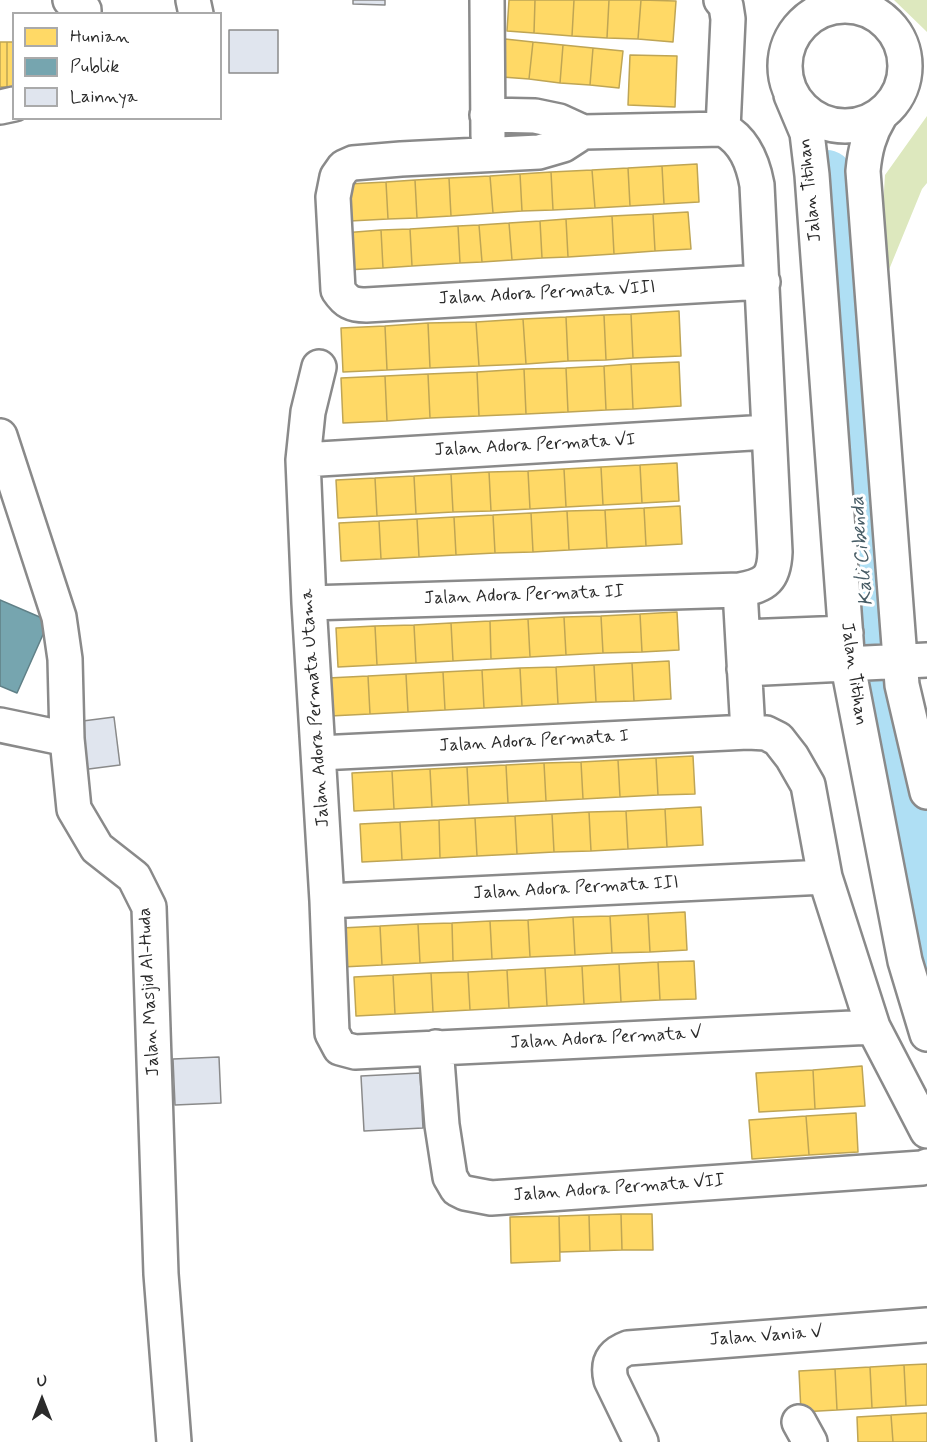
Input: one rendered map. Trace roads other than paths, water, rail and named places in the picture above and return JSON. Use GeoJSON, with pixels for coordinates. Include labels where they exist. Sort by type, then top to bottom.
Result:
{"type":"FeatureCollection","features":[{"type":"Feature","properties":{"kind":"street"},"geometry":{"type":"LineString","coordinates":[[70,0],[84,12]]}},
{"type":"Feature","properties":{"kind":"street"},"geometry":{"type":"LineString","coordinates":[[488,0],[488,155],[539,152],[563,145],[583,132]]}},
{"type":"Feature","properties":{"kind":"street"},"geometry":{"type":"LineString","coordinates":[[487,115],[535,116],[559,121],[583,132],[723,129],[729,19],[726,6],[721,0]]}},
{"type":"Feature","properties":{"kind":"street"},"geometry":{"type":"LineString","coordinates":[[880,116],[856,126],[831,126],[808,115],[790,95],[785,76],[784,57],[790,38],[802,23],[837,3],[860,7],[880,16],[896,32],[905,53],[906,76],[898,97],[880,116],[870,134],[864,154],[863,171],[907,673],[927,792]]}},
{"type":"Feature","properties":{"kind":"street","name":"Jalan Titihan"},"geometry":{"type":"LineString","coordinates":[[790,95],[807,134],[812,175],[846,633],[905,961],[927,1034]]}},
{"type":"Feature","properties":{"kind":"street","name":"Jalan Adora Permata II"},"geometry":{"type":"LineString","coordinates":[[309,603],[740,590],[754,587],[769,579],[775,566],[763,282],[754,168],[747,152],[730,133],[723,129]]}},
{"type":"Feature","properties":{"kind":"street","name":"Jalan Adora Permata VIII"},"geometry":{"type":"LineString","coordinates":[[488,155],[365,162],[353,163],[344,167],[337,177],[333,197],[338,291],[344,301],[366,304],[763,282]]}},
{"type":"Feature","properties":{"kind":"street","name":"Jalan Adora Permata Utama"},"geometry":{"type":"LineString","coordinates":[[319,367],[308,412],[303,460],[332,1033],[340,1048]]}},
{"type":"Feature","properties":{"kind":"street","name":"Jalan Adora Permata VI"},"geometry":{"type":"LineString","coordinates":[[303,460],[768,432]]}},
{"type":"Feature","properties":{"kind":"street","name":"Jalan Masjid Al-Huda"},"geometry":{"type":"LineString","coordinates":[[0,436],[59,617],[65,659],[67,739],[74,809],[97,848],[134,877],[149,908],[161,1274],[174,1442]]}},
{"type":"Feature","properties":{"kind":"street"},"geometry":{"type":"LineString","coordinates":[[740,590],[748,732],[766,734],[778,739],[792,757],[808,785],[825,877],[873,1027],[927,1131]]}},
{"type":"Feature","properties":{"kind":"street"},"geometry":{"type":"LineString","coordinates":[[743,638],[846,633]]}},
{"type":"Feature","properties":{"kind":"street"},"geometry":{"type":"LineString","coordinates":[[744,669],[855,677],[907,673]]}},
{"type":"Feature","properties":{"kind":"street"},"geometry":{"type":"LineString","coordinates":[[0,725],[67,739]]}},
{"type":"Feature","properties":{"kind":"street","name":"Jalan Adora Permata I"},"geometry":{"type":"LineString","coordinates":[[319,753],[748,732]]}},
{"type":"Feature","properties":{"kind":"street","name":"Jalan Adora Permata III"},"geometry":{"type":"LineString","coordinates":[[327,901],[825,877]]}},
{"type":"Feature","properties":{"kind":"street","name":"Jalan Adora Permata V"},"geometry":{"type":"LineString","coordinates":[[340,1048],[355,1052],[873,1027]]}},
{"type":"Feature","properties":{"kind":"street","name":"Jalan Adora Permata VII"},"geometry":{"type":"LineString","coordinates":[[436,1047],[442,1125],[450,1177],[457,1189],[465,1193],[491,1198],[927,1166]]}},
{"type":"Feature","properties":{"kind":"street","name":"Jalan Vania V"},"geometry":{"type":"LineString","coordinates":[[641,1442],[611,1380],[609,1371],[611,1361],[617,1352],[628,1348],[927,1324]]}},
{"type":"Feature","properties":{"kind":"waterway","name":"Kali Cibenda"},"geometry":{"type":"LineString","coordinates":[[827,176],[871,636],[927,948]]}}]}
